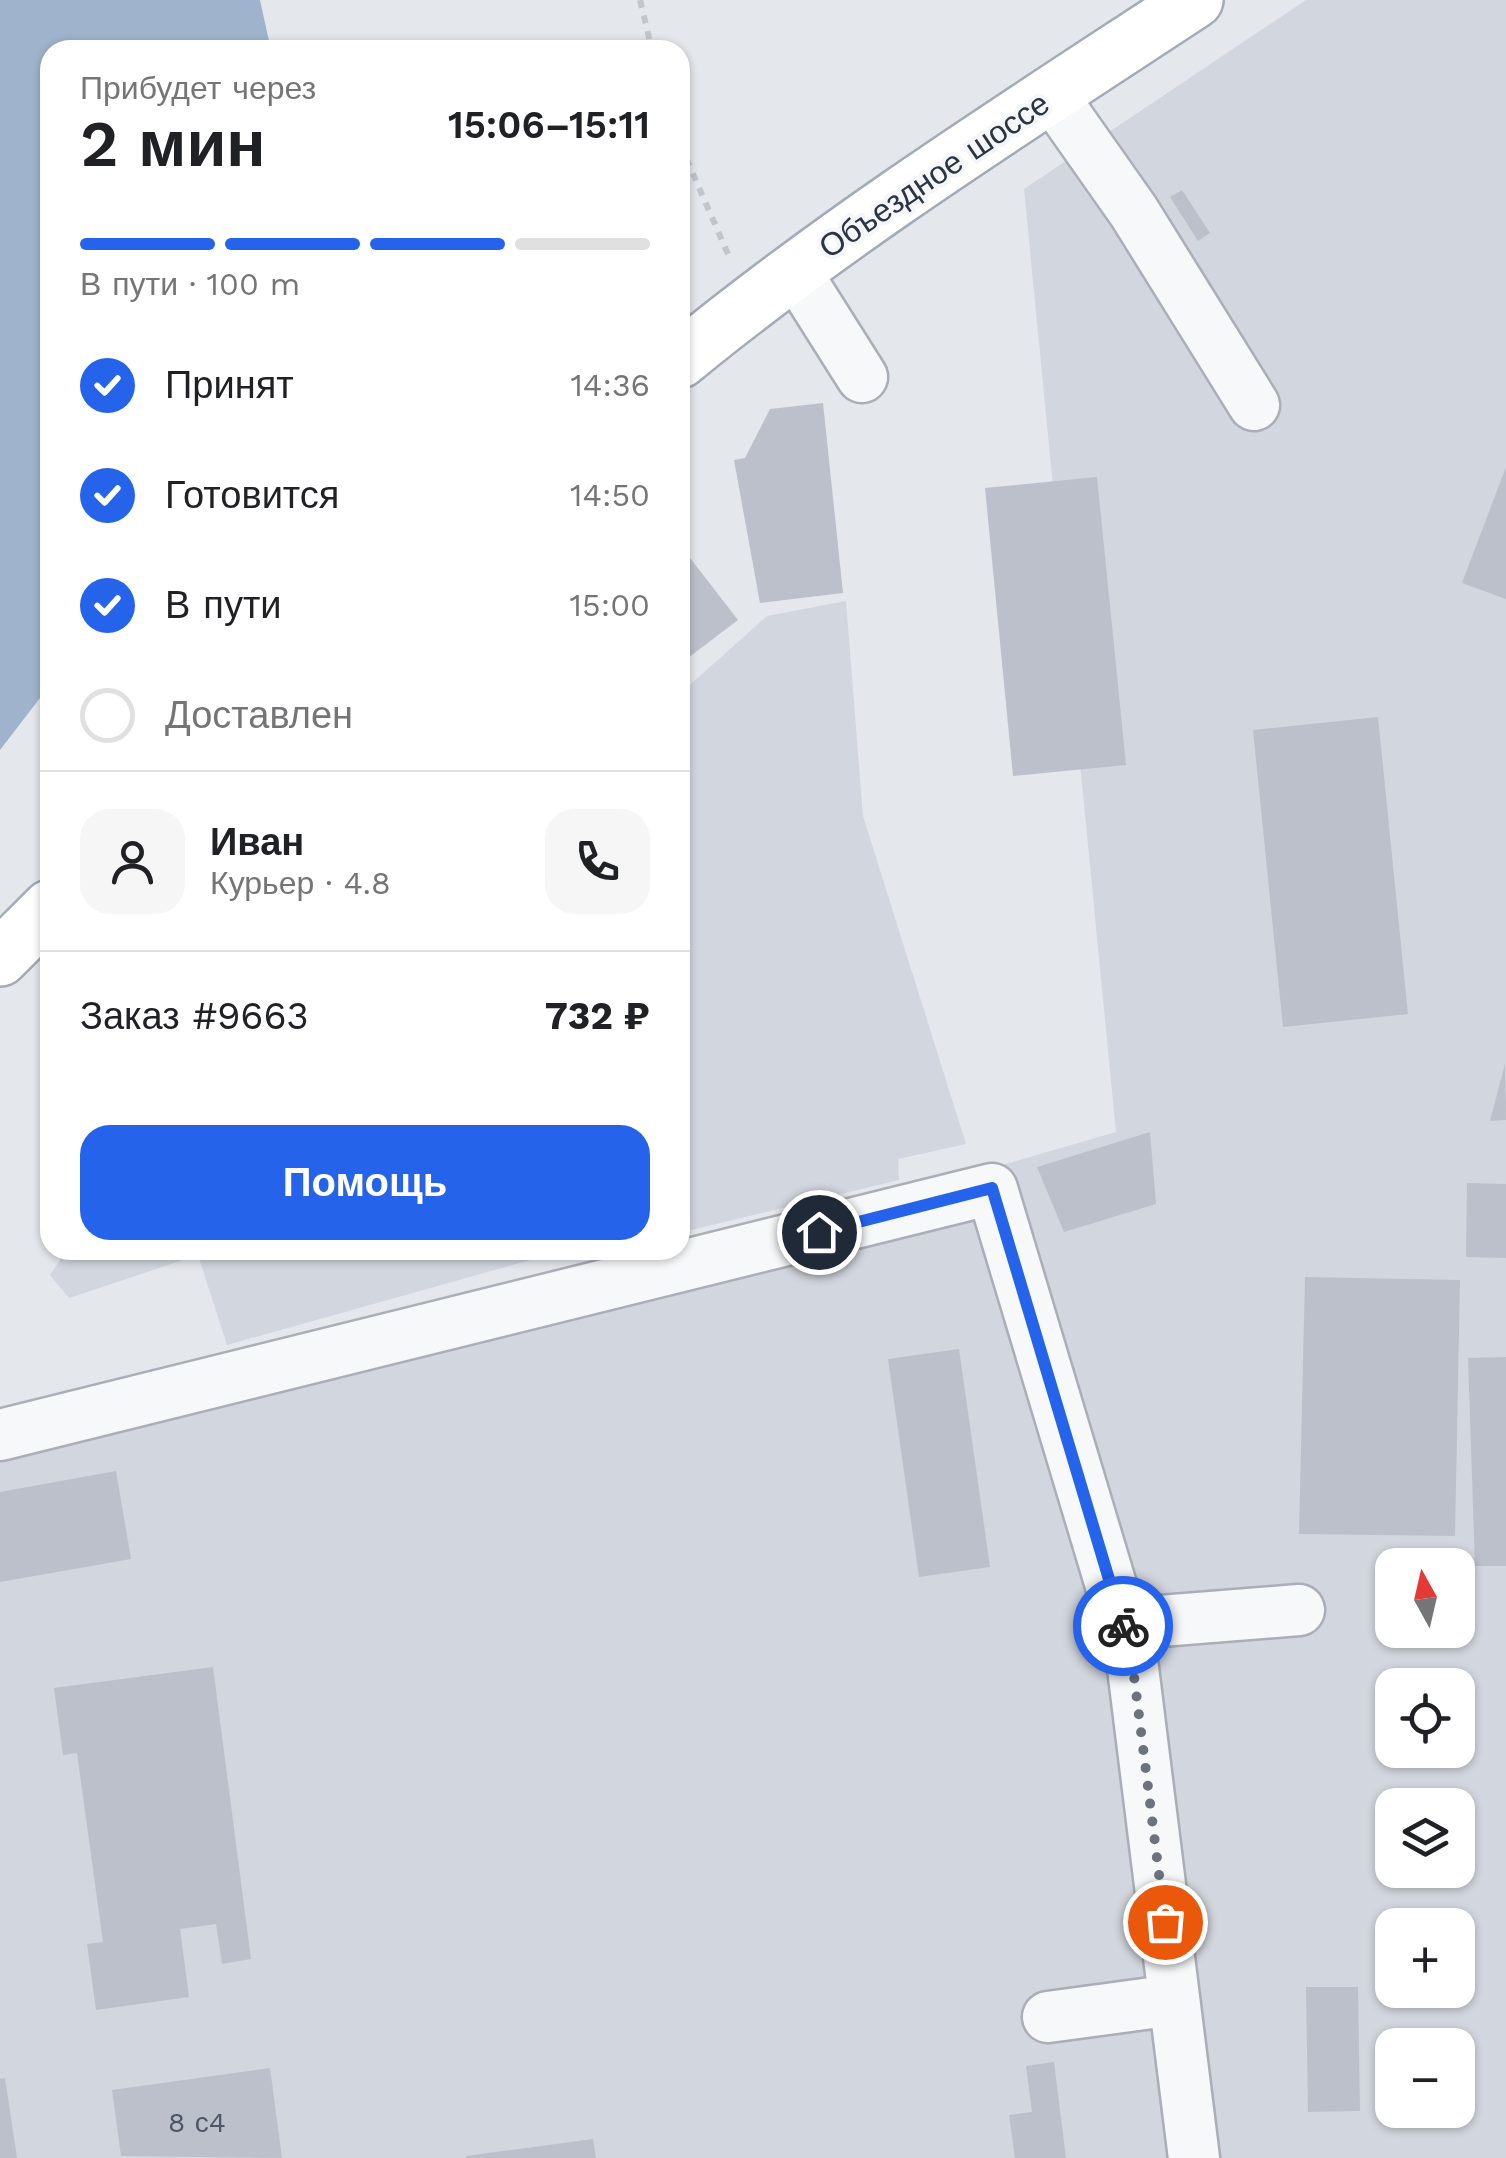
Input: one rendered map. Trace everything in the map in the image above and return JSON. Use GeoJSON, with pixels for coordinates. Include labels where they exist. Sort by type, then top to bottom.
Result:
{"type":"FeatureCollection","features":[{"type":"Feature","properties":{"kind":"main road","name":"Объездное шоссе"},"geometry":{"type":"LineString","coordinates":[[690,352],[750,303],[953,158],[1195,0]]}},
{"type":"Feature","properties":{"kind":"main road"},"geometry":{"type":"LineString","coordinates":[[0,958],[40,918]]}},
{"type":"Feature","properties":{"kind":"lane"},"geometry":{"type":"LineString","coordinates":[[1052,94],[1134,212],[1254,405]]}},
{"type":"Feature","properties":{"kind":"lane"},"geometry":{"type":"LineString","coordinates":[[795,270],[862,377]]}},
{"type":"Feature","properties":{"kind":"lane"},"geometry":{"type":"LineString","coordinates":[[0,1434],[992,1188],[1131,1652],[1194,2158]]}},
{"type":"Feature","properties":{"kind":"lane"},"geometry":{"type":"LineString","coordinates":[[1123,1624],[1299,1610]]}},
{"type":"Feature","properties":{"kind":"lane"},"geometry":{"type":"LineString","coordinates":[[1048,2017],[1174,2000]]}},
{"type":"Feature","properties":{"kind":"path"},"geometry":{"type":"LineString","coordinates":[[640,0],[650,40]]}},
{"type":"Feature","properties":{"kind":"path"},"geometry":{"type":"LineString","coordinates":[[690,167],[750,303]]}},
{"type":"Feature","properties":{"kind":"shaded area"},"geometry":{"type":"Polygon","coordinates":[[[1306,0],[1506,0],[1506,2158],[0,2158],[0,1457],[676,1260],[690,1260],[690,1256],[1116,1132],[1024,189],[1306,0]]]}},
{"type":"Feature","properties":{"kind":"shaded area"},"geometry":{"type":"Polygon","coordinates":[[[846,601],[863,816],[966,1144],[898,1159],[899,1180],[690,1230],[690,686],[767,616],[846,601]]]}},
{"type":"Feature","properties":{"kind":"shaded area"},"geometry":{"type":"Polygon","coordinates":[[[60,1260],[183,1260],[69,1298],[50,1275],[60,1260]]]}},
{"type":"Feature","properties":{"kind":"shaded area"},"geometry":{"type":"Polygon","coordinates":[[[200,1260],[530,1260],[227,1345],[200,1260]]]}},
{"type":"Feature","properties":{"kind":"water"},"geometry":{"type":"Polygon","coordinates":[[[0,0],[260,0],[269,40],[40,40],[40,698],[0,750],[0,0]]]}},
{"type":"Feature","properties":{"kind":"building"},"geometry":{"type":"Polygon","coordinates":[[[1182,190],[1210,233],[1198,241],[1170,197],[1182,190]]]}},
{"type":"Feature","properties":{"kind":"building"},"geometry":{"type":"Polygon","coordinates":[[[823,403],[843,593],[760,603],[734,460],[745,458],[770,409],[823,403]]]}},
{"type":"Feature","properties":{"kind":"building"},"geometry":{"type":"Polygon","coordinates":[[[1506,467],[1506,599],[1462,583],[1506,467]]]}},
{"type":"Feature","properties":{"kind":"building"},"geometry":{"type":"Polygon","coordinates":[[[1097,477],[1126,765],[1013,776],[985,488],[1097,477]]]}},
{"type":"Feature","properties":{"kind":"building"},"geometry":{"type":"Polygon","coordinates":[[[690,558],[738,620],[690,656],[690,558]]]}},
{"type":"Feature","properties":{"kind":"building"},"geometry":{"type":"Polygon","coordinates":[[[1378,717],[1408,1014],[1283,1027],[1253,730],[1378,717]]]}},
{"type":"Feature","properties":{"kind":"building"},"geometry":{"type":"Polygon","coordinates":[[[1505,1064],[1506,1120],[1490,1121],[1505,1064]]]}},
{"type":"Feature","properties":{"kind":"building"},"geometry":{"type":"Polygon","coordinates":[[[1150,1132],[1156,1204],[1064,1232],[1037,1167],[1150,1132]]]}},
{"type":"Feature","properties":{"kind":"building"},"geometry":{"type":"Polygon","coordinates":[[[1467,1183],[1506,1184],[1506,1258],[1466,1257],[1467,1183]]]}},
{"type":"Feature","properties":{"kind":"building"},"geometry":{"type":"Polygon","coordinates":[[[1305,1277],[1460,1280],[1455,1536],[1299,1534],[1305,1277]]]}},
{"type":"Feature","properties":{"kind":"building"},"geometry":{"type":"Polygon","coordinates":[[[959,1349],[990,1567],[919,1577],[888,1359],[959,1349]]]}},
{"type":"Feature","properties":{"kind":"building"},"geometry":{"type":"Polygon","coordinates":[[[1506,1357],[1506,1566],[1475,1566],[1468,1358],[1506,1357]]]}},
{"type":"Feature","properties":{"kind":"building"},"geometry":{"type":"Polygon","coordinates":[[[116,1471],[131,1559],[0,1582],[0,1492],[116,1471]]]}},
{"type":"Feature","properties":{"kind":"building"},"geometry":{"type":"Polygon","coordinates":[[[213,1667],[251,1959],[222,1964],[216,1924],[180,1929],[189,1997],[96,2010],[87,1944],[103,1942],[77,1753],[63,1755],[54,1688],[213,1667]]]}},
{"type":"Feature","properties":{"kind":"building"},"geometry":{"type":"Polygon","coordinates":[[[1306,1987],[1358,1987],[1360,2111],[1308,2112],[1306,1987]]]}},
{"type":"Feature","properties":{"kind":"building"},"geometry":{"type":"Polygon","coordinates":[[[1054,2062],[1066,2158],[1015,2158],[1009,2115],[1032,2112],[1026,2066],[1054,2062]]]}},
{"type":"Feature","properties":{"kind":"building"},"geometry":{"type":"Polygon","coordinates":[[[270,2068],[282,2158],[121,2156],[112,2090],[270,2068]]]}},
{"type":"Feature","properties":{"kind":"building"},"geometry":{"type":"Polygon","coordinates":[[[5,2078],[17,2158],[0,2158],[0,2079],[5,2078]]]}},
{"type":"Feature","properties":{"kind":"building"},"geometry":{"type":"Polygon","coordinates":[[[593,2139],[596,2158],[466,2158],[466,2156],[593,2139]]]}},
{"type":"Feature","properties":{"kind":"way so far"},"geometry":{"type":"LineString","coordinates":[[1123,1626],[1131,1652],[1165,1922]]}},
{"type":"Feature","properties":{"kind":"route"},"geometry":{"type":"LineString","coordinates":[[819,1232],[992,1188],[1123,1626]]}}]}
